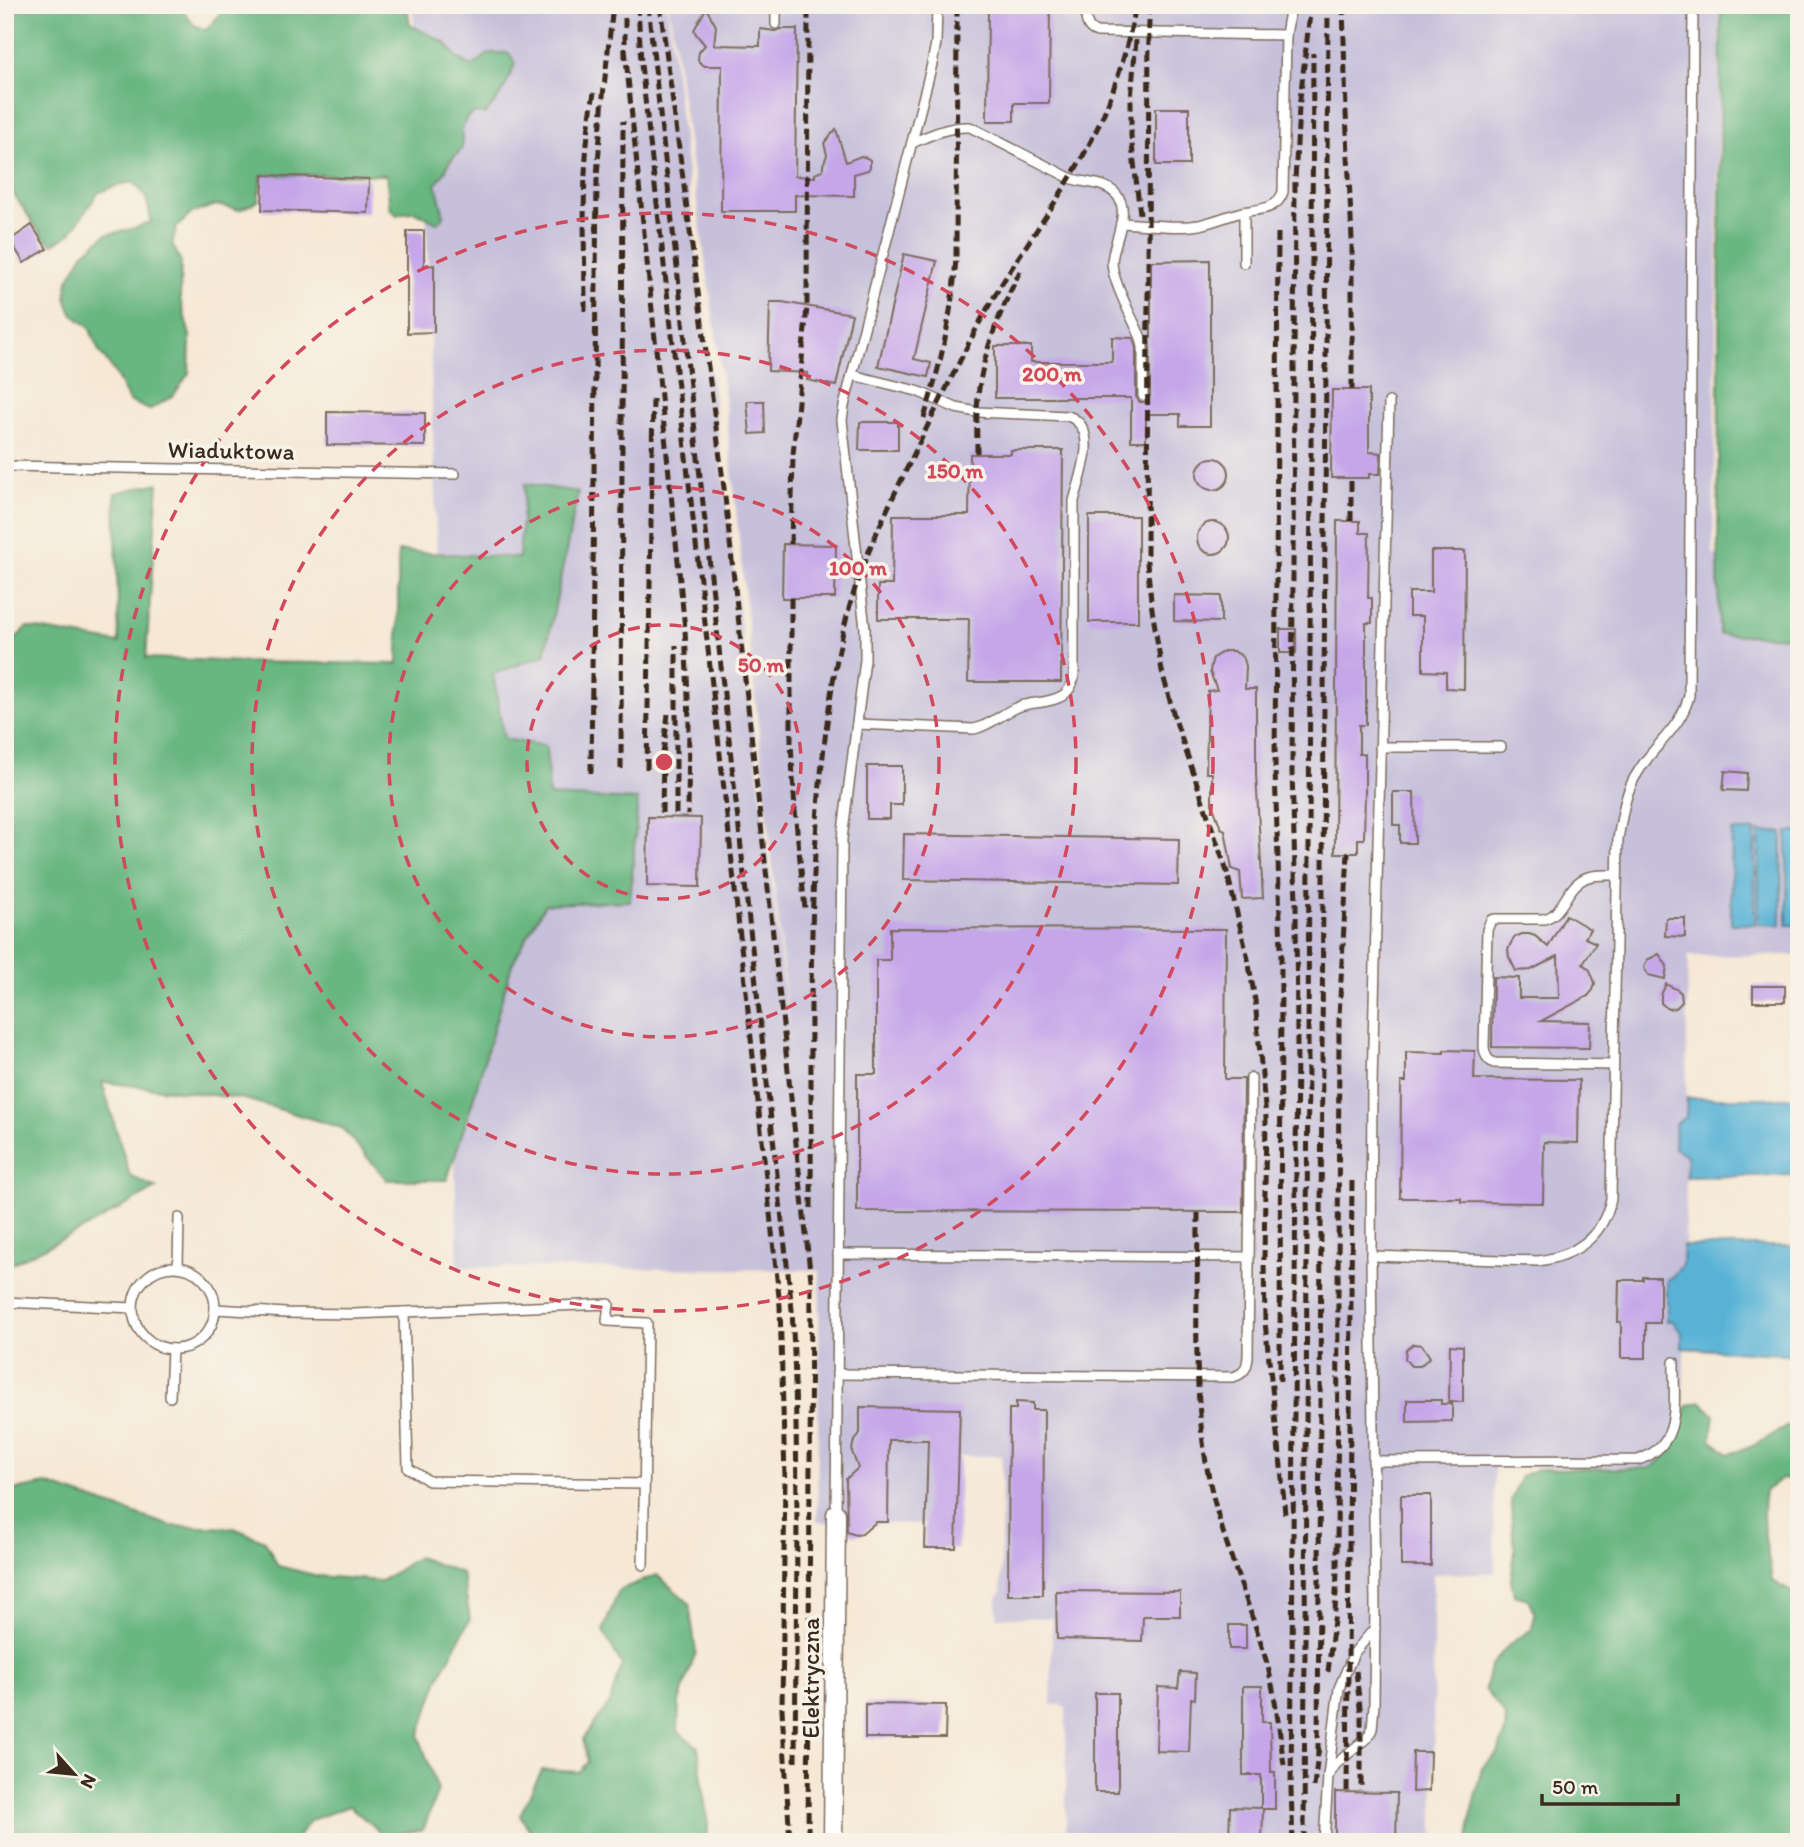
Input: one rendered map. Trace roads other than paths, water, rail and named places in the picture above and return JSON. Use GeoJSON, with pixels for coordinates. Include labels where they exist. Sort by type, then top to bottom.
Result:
{"type":"FeatureCollection","features":[{"type":"Feature","properties":{"kind":"street","name":"Elektryczna"},"geometry":{"type":"LineString","coordinates":[[834,1842],[836,1514]]}},
{"type":"Feature","properties":{"kind":"lane"},"geometry":{"type":"LineString","coordinates":[[776,5],[776,24]]}},
{"type":"Feature","properties":{"kind":"lane"},"geometry":{"type":"LineString","coordinates":[[836,1514],[842,839],[865,660],[860,572],[842,420],[936,43],[937,5]]}},
{"type":"Feature","properties":{"kind":"lane"},"geometry":{"type":"LineString","coordinates":[[1086,5],[1087,25],[1097,32],[1286,35]]}},
{"type":"Feature","properties":{"kind":"lane"},"geometry":{"type":"LineString","coordinates":[[1121,223],[1198,225],[1273,206],[1281,199],[1286,35],[1290,5]]}},
{"type":"Feature","properties":{"kind":"lane"},"geometry":{"type":"LineString","coordinates":[[1371,1256],[1538,1261],[1555,1259],[1585,1242],[1600,1229],[1611,1199],[1618,839],[1626,799],[1636,774],[1678,723],[1689,696],[1693,5]]}},
{"type":"Feature","properties":{"kind":"lane"},"geometry":{"type":"LineString","coordinates":[[912,143],[932,134],[970,127],[1070,178],[1096,183],[1114,192],[1121,202],[1121,223],[1112,265],[1113,273],[1143,346],[1143,396]]}},
{"type":"Feature","properties":{"kind":"lane"},"geometry":{"type":"LineString","coordinates":[[1244,212],[1244,263]]}},
{"type":"Feature","properties":{"kind":"lane"},"geometry":{"type":"LineString","coordinates":[[852,376],[917,391],[956,408],[977,412],[1068,416],[1077,419],[1082,426],[1086,452],[1074,501],[1074,678],[1069,691],[1052,700],[1023,705],[983,727],[974,729],[857,724]]}},
{"type":"Feature","properties":{"kind":"lane"},"geometry":{"type":"LineString","coordinates":[[1328,1776],[1336,1764],[1369,1737],[1373,1729],[1375,1628],[1372,1085],[1389,402]]}},
{"type":"Feature","properties":{"kind":"lane","name":"Wiaduktowa"},"geometry":{"type":"LineString","coordinates":[[5,466],[455,474]]}},
{"type":"Feature","properties":{"kind":"lane"},"geometry":{"type":"LineString","coordinates":[[1380,747],[1501,747]]}},
{"type":"Feature","properties":{"kind":"lane"},"geometry":{"type":"LineString","coordinates":[[1613,1065],[1489,1061],[1485,1055],[1487,930],[1491,920],[1551,917],[1577,883],[1589,877],[1617,875]]}},
{"type":"Feature","properties":{"kind":"lane"},"geometry":{"type":"LineString","coordinates":[[837,1374],[1239,1376],[1244,1371],[1248,1357],[1251,1078]]}},
{"type":"Feature","properties":{"kind":"lane"},"geometry":{"type":"LineString","coordinates":[[178,1218],[178,1268]]}},
{"type":"Feature","properties":{"kind":"lane"},"geometry":{"type":"LineString","coordinates":[[838,1254],[1249,1257]]}},
{"type":"Feature","properties":{"kind":"lane"},"geometry":{"type":"LineString","coordinates":[[167,1268],[178,1268],[190,1270],[200,1276],[214,1296],[215,1309],[214,1320],[203,1338],[183,1349],[172,1349],[160,1347],[140,1331],[133,1308],[135,1296],[147,1278],[167,1268]]}},
{"type":"Feature","properties":{"kind":"lane"},"geometry":{"type":"LineString","coordinates":[[5,1302],[133,1308]]}},
{"type":"Feature","properties":{"kind":"lane"},"geometry":{"type":"LineString","coordinates":[[215,1309],[313,1314],[609,1304],[607,1321],[647,1324],[643,1565]]}},
{"type":"Feature","properties":{"kind":"lane"},"geometry":{"type":"LineString","coordinates":[[404,1312],[408,1468],[429,1481],[644,1484]]}},
{"type":"Feature","properties":{"kind":"lane"},"geometry":{"type":"LineString","coordinates":[[170,1396],[172,1349]]}},
{"type":"Feature","properties":{"kind":"lane"},"geometry":{"type":"LineString","coordinates":[[1373,1461],[1638,1460],[1661,1448],[1673,1427],[1674,1362]]}},
{"type":"Feature","properties":{"kind":"lane"},"geometry":{"type":"LineString","coordinates":[[1324,1842],[1328,1776],[1339,1688],[1354,1653],[1375,1628]]}},
{"type":"Feature","properties":{"kind":"water"},"geometry":{"type":"Polygon","coordinates":[[[1732,831],[1755,831],[1755,924],[1731,924],[1732,831]]]}},
{"type":"Feature","properties":{"kind":"water"},"geometry":{"type":"Polygon","coordinates":[[[1759,832],[1782,832],[1781,925],[1758,924],[1759,832]]]}},
{"type":"Feature","properties":{"kind":"water"},"geometry":{"type":"Polygon","coordinates":[[[1787,832],[1799,832],[1799,925],[1787,925],[1787,832]]]}},
{"type":"Feature","properties":{"kind":"water"},"geometry":{"type":"Polygon","coordinates":[[[1687,1098],[1799,1098],[1799,1175],[1686,1177],[1687,1155],[1674,1148],[1675,1124],[1686,1117],[1687,1098]]]}},
{"type":"Feature","properties":{"kind":"water"},"geometry":{"type":"Polygon","coordinates":[[[1683,1246],[1799,1246],[1799,1355],[1682,1348],[1682,1333],[1673,1321],[1667,1321],[1667,1279],[1672,1278],[1682,1265],[1683,1246]]]}},
{"type":"Feature","properties":{"kind":"railway"},"geometry":{"type":"LineString","coordinates":[[591,773],[597,177],[613,5]]}},
{"type":"Feature","properties":{"kind":"railway"},"geometry":{"type":"LineString","coordinates":[[625,5],[625,58]]}},
{"type":"Feature","properties":{"kind":"railway"},"geometry":{"type":"LineString","coordinates":[[638,5],[641,64],[780,1306],[785,1477],[782,1709],[790,1842]]}},
{"type":"Feature","properties":{"kind":"railway"},"geometry":{"type":"LineString","coordinates":[[648,5],[792,1310],[797,1480],[795,1765]]}},
{"type":"Feature","properties":{"kind":"railway"},"geometry":{"type":"LineString","coordinates":[[660,5],[724,488],[811,1280],[808,1842]]}},
{"type":"Feature","properties":{"kind":"railway"},"geometry":{"type":"LineString","coordinates":[[791,544],[793,455],[807,307],[808,5]]}},
{"type":"Feature","properties":{"kind":"railway"},"geometry":{"type":"LineString","coordinates":[[924,418],[945,339],[956,258],[957,5]]}},
{"type":"Feature","properties":{"kind":"railway"},"geometry":{"type":"LineString","coordinates":[[811,1208],[811,990],[817,827],[831,692],[848,613],[879,527],[972,338],[1001,285],[1071,176],[1100,123],[1118,74],[1136,5]]}},
{"type":"Feature","properties":{"kind":"railway"},"geometry":{"type":"LineString","coordinates":[[1149,5],[1147,563],[1162,671],[1174,716],[1227,872],[1255,1000],[1266,1118],[1265,1322],[1279,1453]]}},
{"type":"Feature","properties":{"kind":"railway"},"geometry":{"type":"LineString","coordinates":[[1293,1842],[1291,1790],[1297,1041],[1292,772],[1295,180],[1299,108],[1311,5]]}},
{"type":"Feature","properties":{"kind":"railway"},"geometry":{"type":"LineString","coordinates":[[1318,1753],[1328,5]]}},
{"type":"Feature","properties":{"kind":"railway"},"geometry":{"type":"LineString","coordinates":[[1343,5],[1352,240],[1352,390]]}},
{"type":"Feature","properties":{"kind":"railway"},"geometry":{"type":"LineString","coordinates":[[1136,40],[1131,136],[1140,214]]}},
{"type":"Feature","properties":{"kind":"railway"},"geometry":{"type":"LineString","coordinates":[[625,49],[685,629],[689,720],[688,815]]}},
{"type":"Feature","properties":{"kind":"railway"},"geometry":{"type":"LineString","coordinates":[[1304,1842],[1313,53]]}},
{"type":"Feature","properties":{"kind":"railway"},"geometry":{"type":"LineString","coordinates":[[585,311],[585,175],[594,93]]}},
{"type":"Feature","properties":{"kind":"railway"},"geometry":{"type":"LineString","coordinates":[[621,769],[623,121]]}},
{"type":"Feature","properties":{"kind":"railway"},"geometry":{"type":"LineString","coordinates":[[1278,233],[1275,771],[1281,949],[1280,1381]]}},
{"type":"Feature","properties":{"kind":"railway"},"geometry":{"type":"LineString","coordinates":[[977,453],[980,381],[999,317],[1020,271]]}},
{"type":"Feature","properties":{"kind":"railway"},"geometry":{"type":"LineString","coordinates":[[647,769],[653,398]]}},
{"type":"Feature","properties":{"kind":"railway"},"geometry":{"type":"LineString","coordinates":[[1351,478],[1351,521]]}},
{"type":"Feature","properties":{"kind":"railway"},"geometry":{"type":"LineString","coordinates":[[791,598],[791,743],[805,909]]}},
{"type":"Feature","properties":{"kind":"railway"},"geometry":{"type":"LineString","coordinates":[[676,645],[676,814]]}},
{"type":"Feature","properties":{"kind":"railway"},"geometry":{"type":"LineString","coordinates":[[662,813],[663,754],[668,714]]}},
{"type":"Feature","properties":{"kind":"railway"},"geometry":{"type":"LineString","coordinates":[[1328,1672],[1337,1573],[1339,1016],[1348,853]]}},
{"type":"Feature","properties":{"kind":"railway"},"geometry":{"type":"LineString","coordinates":[[1347,1791],[1352,1179]]}},
{"type":"Feature","properties":{"kind":"railway"},"geometry":{"type":"LineString","coordinates":[[1198,1213],[1197,1349],[1204,1450],[1222,1528],[1269,1673],[1284,1765]]}},
{"type":"Feature","properties":{"kind":"railway"},"geometry":{"type":"LineString","coordinates":[[1279,1444],[1285,1514]]}},
{"type":"Feature","properties":{"kind":"railway"},"geometry":{"type":"LineString","coordinates":[[1356,1671],[1361,1717],[1361,1791]]}},
{"type":"Feature","properties":{"kind":"railway"},"geometry":{"type":"LineString","coordinates":[[1314,1787],[1319,1745]]}}]}
